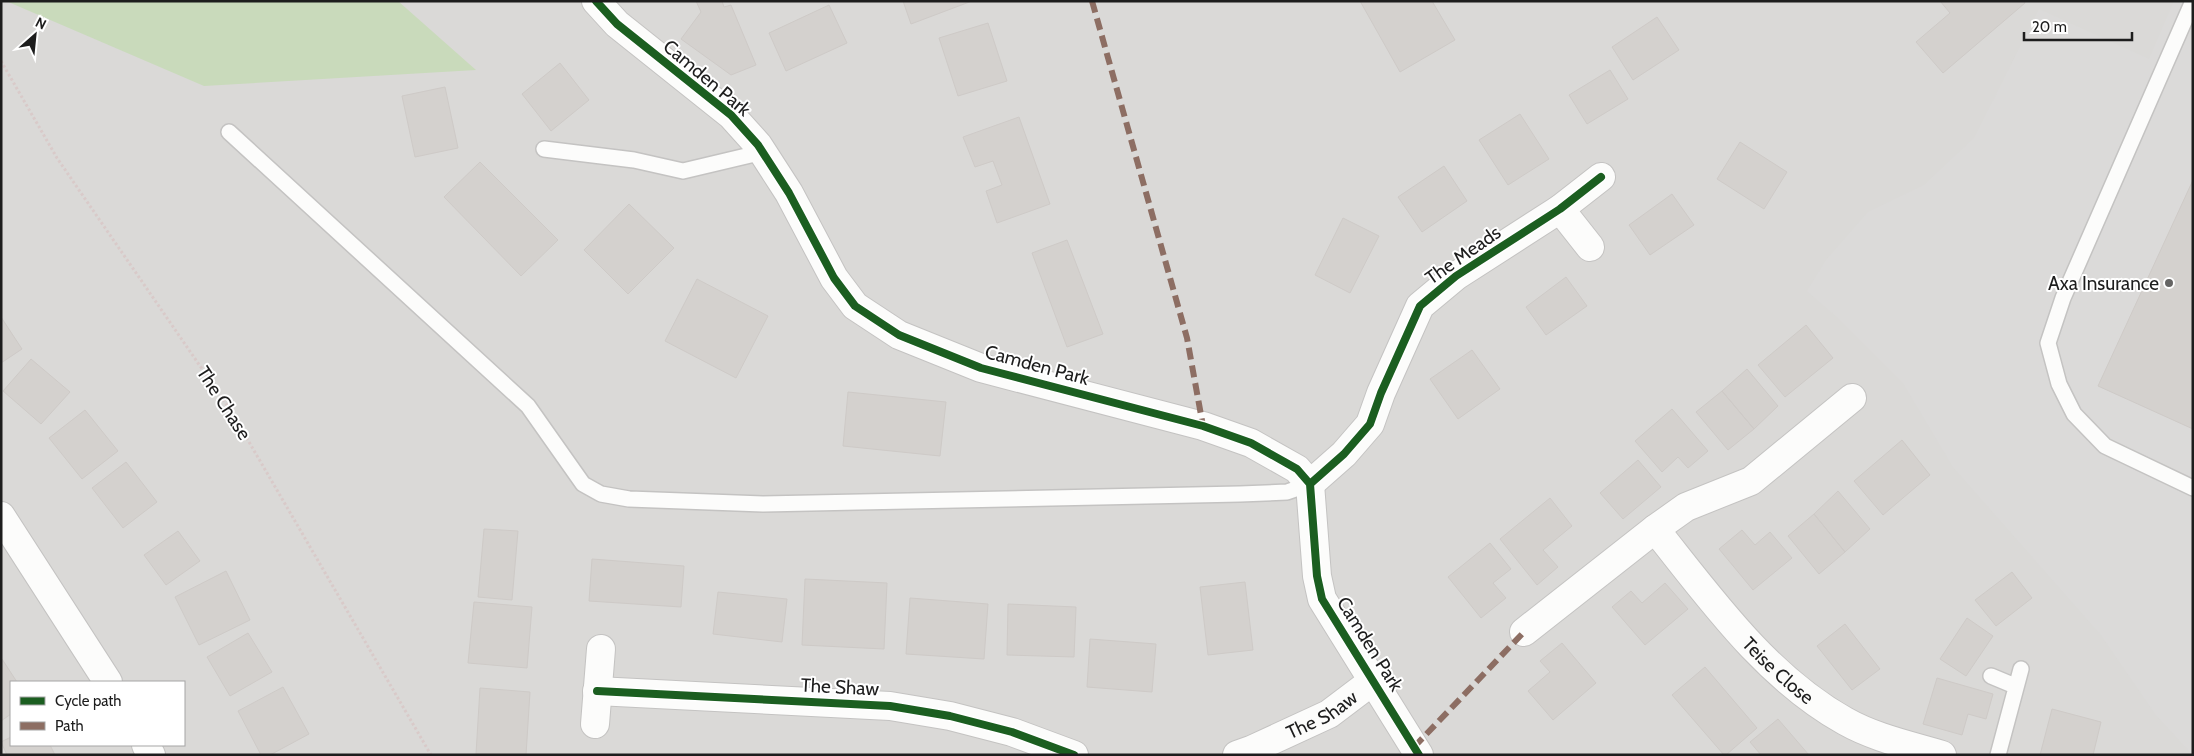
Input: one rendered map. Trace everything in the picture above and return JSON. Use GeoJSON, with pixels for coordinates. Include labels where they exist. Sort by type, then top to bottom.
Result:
{"type":"FeatureCollection","features":[{"type":"Feature","properties":{"kind":"street","name":"Camden Park"},"geometry":{"type":"LineString","coordinates":[[596,1],[617,24],[731,115],[763,152],[789,193],[834,278],[855,306],[899,335],[981,368],[1194,424],[1251,443],[1297,469],[1310,484],[1317,576],[1322,600],[1374,680],[1419,755]]}},
{"type":"Feature","properties":{"kind":"street","name":"The Meads"},"geometry":{"type":"LineString","coordinates":[[1310,484],[1344,454],[1370,424],[1380,393],[1420,306],[1456,276],[1560,209],[1601,178]]}},
{"type":"Feature","properties":{"kind":"street"},"geometry":{"type":"LineString","coordinates":[[1560,209],[1590,247]]}},
{"type":"Feature","properties":{"kind":"street"},"geometry":{"type":"LineString","coordinates":[[1524,632],[1654,529],[1686,507],[1751,481],[1852,398]]}},
{"type":"Feature","properties":{"kind":"street"},"geometry":{"type":"LineString","coordinates":[[1,516],[107,681]]}},
{"type":"Feature","properties":{"kind":"street","name":"Teise Close"},"geometry":{"type":"LineString","coordinates":[[1654,529],[1754,648],[1813,701],[1882,746],[1942,755]]}},
{"type":"Feature","properties":{"kind":"street"},"geometry":{"type":"LineString","coordinates":[[595,724],[601,649]]}},
{"type":"Feature","properties":{"kind":"street","name":"The Shaw"},"geometry":{"type":"LineString","coordinates":[[1237,755],[1329,714],[1374,680]]}},
{"type":"Feature","properties":{"kind":"street","name":"The Shaw"},"geometry":{"type":"LineString","coordinates":[[597,691],[890,706],[950,716],[1012,732],[1074,755]]}},
{"type":"Feature","properties":{"kind":"lane"},"geometry":{"type":"LineString","coordinates":[[2192,1],[2062,298],[2048,343],[2059,384],[2074,414],[2105,446],[2193,488]]}},
{"type":"Feature","properties":{"kind":"lane"},"geometry":{"type":"LineString","coordinates":[[229,132],[528,406],[583,484],[601,494],[629,499],[763,504],[1240,494],[1287,492],[1310,484]]}},
{"type":"Feature","properties":{"kind":"lane"},"geometry":{"type":"LineString","coordinates":[[544,149],[634,160],[683,172],[763,152]]}},
{"type":"Feature","properties":{"kind":"lane"},"geometry":{"type":"LineString","coordinates":[[1998,755],[2021,669]]}},
{"type":"Feature","properties":{"kind":"lane"},"geometry":{"type":"LineString","coordinates":[[1991,676],[2015,686]]}},
{"type":"Feature","properties":{"kind":"shaded area"},"geometry":{"type":"Polygon","coordinates":[[[1,1],[2193,1],[2193,755],[1,755],[1,1]]]}},
{"type":"Feature","properties":{"kind":"shaded area"},"geometry":{"type":"Polygon","coordinates":[[[2174,1],[2193,1],[2193,180],[2098,386],[2193,429],[2193,749],[2190,752],[2156,715],[2101,635],[1953,467],[1903,383],[1838,318],[1807,291],[1826,260],[1868,212],[1924,185],[1974,138],[2039,9],[2149,59],[2174,1]]]}},
{"type":"Feature","properties":{"kind":"green space"},"geometry":{"type":"Polygon","coordinates":[[[6,1],[398,1],[476,70],[204,86],[6,1]]]}},
{"type":"Feature","properties":{"kind":"building"},"geometry":{"type":"Polygon","coordinates":[[[696,1],[722,1],[724,7],[731,5],[756,65],[731,75],[681,39],[701,12],[696,1]]]}},
{"type":"Feature","properties":{"kind":"building"},"geometry":{"type":"Polygon","coordinates":[[[903,1],[972,1],[911,24],[903,1]]]}},
{"type":"Feature","properties":{"kind":"building"},"geometry":{"type":"Polygon","coordinates":[[[1360,1],[1432,1],[1455,40],[1400,72],[1360,1]]]}},
{"type":"Feature","properties":{"kind":"building"},"geometry":{"type":"Polygon","coordinates":[[[1940,1],[2024,1],[2025,3],[1943,73],[1916,42],[1950,13],[1940,1]]]}},
{"type":"Feature","properties":{"kind":"building"},"geometry":{"type":"Polygon","coordinates":[[[829,5],[847,43],[786,71],[769,33],[829,5]]]}},
{"type":"Feature","properties":{"kind":"building"},"geometry":{"type":"Polygon","coordinates":[[[1657,17],[1679,50],[1633,80],[1612,47],[1657,17]]]}},
{"type":"Feature","properties":{"kind":"building"},"geometry":{"type":"Polygon","coordinates":[[[988,23],[1007,81],[958,96],[939,38],[988,23]]]}},
{"type":"Feature","properties":{"kind":"building"},"geometry":{"type":"Polygon","coordinates":[[[560,63],[589,100],[551,131],[522,94],[560,63]]]}},
{"type":"Feature","properties":{"kind":"building"},"geometry":{"type":"Polygon","coordinates":[[[1610,70],[1628,99],[1587,124],[1569,95],[1610,70]]]}},
{"type":"Feature","properties":{"kind":"building"},"geometry":{"type":"Polygon","coordinates":[[[445,87],[458,148],[415,157],[402,96],[445,87]]]}},
{"type":"Feature","properties":{"kind":"building"},"geometry":{"type":"Polygon","coordinates":[[[1520,114],[1549,159],[1508,185],[1479,140],[1520,114]]]}},
{"type":"Feature","properties":{"kind":"building"},"geometry":{"type":"Polygon","coordinates":[[[1019,117],[1050,204],[997,223],[986,191],[1002,185],[993,161],[975,167],[963,137],[1019,117]]]}},
{"type":"Feature","properties":{"kind":"building"},"geometry":{"type":"Polygon","coordinates":[[[1740,142],[1787,172],[1764,209],[1717,179],[1740,142]]]}},
{"type":"Feature","properties":{"kind":"building"},"geometry":{"type":"Polygon","coordinates":[[[480,162],[558,240],[521,276],[444,197],[480,162]]]}},
{"type":"Feature","properties":{"kind":"building"},"geometry":{"type":"Polygon","coordinates":[[[1444,166],[1467,201],[1422,232],[1398,197],[1444,166]]]}},
{"type":"Feature","properties":{"kind":"building","name":"Axa Insurance"},"geometry":{"type":"Polygon","coordinates":[[[2193,180],[2193,429],[2098,386],[2193,180]]]}},
{"type":"Feature","properties":{"kind":"building"},"geometry":{"type":"Polygon","coordinates":[[[1672,194],[1694,225],[1650,255],[1629,225],[1672,194]]]}},
{"type":"Feature","properties":{"kind":"building"},"geometry":{"type":"Polygon","coordinates":[[[629,204],[674,248],[628,294],[584,250],[629,204]]]}},
{"type":"Feature","properties":{"kind":"building"},"geometry":{"type":"Polygon","coordinates":[[[1343,218],[1379,236],[1350,293],[1315,275],[1343,218]]]}},
{"type":"Feature","properties":{"kind":"building"},"geometry":{"type":"Polygon","coordinates":[[[1067,240],[1103,334],[1067,347],[1032,253],[1067,240]]]}},
{"type":"Feature","properties":{"kind":"building"},"geometry":{"type":"Polygon","coordinates":[[[1566,277],[1587,306],[1546,335],[1526,307],[1566,277]]]}},
{"type":"Feature","properties":{"kind":"building"},"geometry":{"type":"Polygon","coordinates":[[[697,279],[768,316],[736,378],[665,341],[697,279]]]}},
{"type":"Feature","properties":{"kind":"building"},"geometry":{"type":"Polygon","coordinates":[[[1,317],[22,349],[1,363],[1,317]]]}},
{"type":"Feature","properties":{"kind":"building"},"geometry":{"type":"Polygon","coordinates":[[[1806,325],[1833,358],[1785,397],[1758,365],[1806,325]]]}},
{"type":"Feature","properties":{"kind":"building"},"geometry":{"type":"Polygon","coordinates":[[[1472,350],[1500,389],[1458,419],[1430,379],[1472,350]]]}},
{"type":"Feature","properties":{"kind":"building"},"geometry":{"type":"Polygon","coordinates":[[[31,359],[70,392],[41,424],[3,391],[31,359]]]}},
{"type":"Feature","properties":{"kind":"building"},"geometry":{"type":"Polygon","coordinates":[[[1747,369],[1778,406],[1754,429],[1722,391],[1747,369]]]}},
{"type":"Feature","properties":{"kind":"building"},"geometry":{"type":"Polygon","coordinates":[[[1722,391],[1754,429],[1728,450],[1696,412],[1722,391]]]}},
{"type":"Feature","properties":{"kind":"building"},"geometry":{"type":"Polygon","coordinates":[[[848,392],[946,402],[940,456],[843,446],[848,392]]]}},
{"type":"Feature","properties":{"kind":"building"},"geometry":{"type":"Polygon","coordinates":[[[1672,409],[1708,451],[1688,468],[1678,457],[1662,472],[1635,441],[1672,409]]]}},
{"type":"Feature","properties":{"kind":"building"},"geometry":{"type":"Polygon","coordinates":[[[85,410],[118,451],[82,479],[49,438],[85,410]]]}},
{"type":"Feature","properties":{"kind":"building"},"geometry":{"type":"Polygon","coordinates":[[[1902,440],[1930,475],[1883,515],[1854,481],[1902,440]]]}},
{"type":"Feature","properties":{"kind":"building"},"geometry":{"type":"Polygon","coordinates":[[[1638,460],[1661,487],[1623,519],[1600,493],[1638,460]]]}},
{"type":"Feature","properties":{"kind":"building"},"geometry":{"type":"Polygon","coordinates":[[[126,462],[157,502],[123,528],[92,488],[126,462]]]}},
{"type":"Feature","properties":{"kind":"building"},"geometry":{"type":"Polygon","coordinates":[[[1838,491],[1870,529],[1845,552],[1814,514],[1838,491]]]}},
{"type":"Feature","properties":{"kind":"building"},"geometry":{"type":"Polygon","coordinates":[[[1550,498],[1572,526],[1543,550],[1558,567],[1537,585],[1500,539],[1550,498]]]}},
{"type":"Feature","properties":{"kind":"building"},"geometry":{"type":"Polygon","coordinates":[[[1814,514],[1845,552],[1819,574],[1788,536],[1814,514]]]}},
{"type":"Feature","properties":{"kind":"building"},"geometry":{"type":"Polygon","coordinates":[[[484,529],[518,531],[512,600],[478,597],[484,529]]]}},
{"type":"Feature","properties":{"kind":"building"},"geometry":{"type":"Polygon","coordinates":[[[1742,530],[1755,545],[1770,532],[1792,558],[1753,590],[1719,549],[1742,530]]]}},
{"type":"Feature","properties":{"kind":"building"},"geometry":{"type":"Polygon","coordinates":[[[178,531],[200,561],[166,585],[144,555],[178,531]]]}},
{"type":"Feature","properties":{"kind":"building"},"geometry":{"type":"Polygon","coordinates":[[[1490,543],[1511,569],[1493,583],[1506,598],[1481,618],[1448,577],[1490,543]]]}},
{"type":"Feature","properties":{"kind":"building"},"geometry":{"type":"Polygon","coordinates":[[[592,559],[684,566],[681,607],[589,601],[592,559]]]}},
{"type":"Feature","properties":{"kind":"building"},"geometry":{"type":"Polygon","coordinates":[[[226,571],[250,620],[199,645],[175,597],[226,571]]]}},
{"type":"Feature","properties":{"kind":"building"},"geometry":{"type":"Polygon","coordinates":[[[2012,572],[2032,598],[1996,626],[1975,600],[2012,572]]]}},
{"type":"Feature","properties":{"kind":"building"},"geometry":{"type":"Polygon","coordinates":[[[805,579],[887,583],[884,649],[802,645],[805,579]]]}},
{"type":"Feature","properties":{"kind":"building"},"geometry":{"type":"Polygon","coordinates":[[[1245,582],[1253,650],[1208,655],[1200,587],[1245,582]]]}},
{"type":"Feature","properties":{"kind":"building"},"geometry":{"type":"Polygon","coordinates":[[[1665,583],[1688,609],[1645,645],[1612,607],[1631,591],[1642,603],[1665,583]]]}},
{"type":"Feature","properties":{"kind":"building"},"geometry":{"type":"Polygon","coordinates":[[[718,592],[787,599],[782,642],[713,634],[718,592]]]}},
{"type":"Feature","properties":{"kind":"building"},"geometry":{"type":"Polygon","coordinates":[[[910,598],[988,604],[984,659],[906,654],[910,598]]]}},
{"type":"Feature","properties":{"kind":"building"},"geometry":{"type":"Polygon","coordinates":[[[474,602],[532,607],[527,668],[468,663],[474,602]]]}},
{"type":"Feature","properties":{"kind":"building"},"geometry":{"type":"Polygon","coordinates":[[[1008,604],[1076,607],[1074,657],[1007,655],[1008,604]]]}},
{"type":"Feature","properties":{"kind":"building"},"geometry":{"type":"Polygon","coordinates":[[[1967,618],[1993,636],[1966,676],[1940,659],[1967,618]]]}},
{"type":"Feature","properties":{"kind":"building"},"geometry":{"type":"Polygon","coordinates":[[[1845,624],[1880,669],[1852,690],[1817,646],[1845,624]]]}},
{"type":"Feature","properties":{"kind":"building"},"geometry":{"type":"Polygon","coordinates":[[[248,633],[272,672],[230,696],[207,657],[248,633]]]}},
{"type":"Feature","properties":{"kind":"building"},"geometry":{"type":"Polygon","coordinates":[[[1090,639],[1156,644],[1152,692],[1087,687],[1090,639]]]}},
{"type":"Feature","properties":{"kind":"building"},"geometry":{"type":"Polygon","coordinates":[[[1562,643],[1596,683],[1553,720],[1528,691],[1550,672],[1540,661],[1562,643]]]}},
{"type":"Feature","properties":{"kind":"building"},"geometry":{"type":"Polygon","coordinates":[[[2,659],[16,681],[10,681],[10,715],[1,721],[2,659]]]}},
{"type":"Feature","properties":{"kind":"building"},"geometry":{"type":"Polygon","coordinates":[[[1705,667],[1757,728],[1726,755],[1672,695],[1705,667]]]}},
{"type":"Feature","properties":{"kind":"building"},"geometry":{"type":"Polygon","coordinates":[[[1937,678],[1993,694],[1986,719],[1968,714],[1962,735],[1923,724],[1937,678]]]}},
{"type":"Feature","properties":{"kind":"building"},"geometry":{"type":"Polygon","coordinates":[[[283,687],[309,734],[270,755],[261,755],[238,711],[283,687]]]}},
{"type":"Feature","properties":{"kind":"building"},"geometry":{"type":"Polygon","coordinates":[[[480,688],[530,692],[526,755],[476,754],[480,688]]]}},
{"type":"Feature","properties":{"kind":"building"},"geometry":{"type":"Polygon","coordinates":[[[2052,709],[2101,722],[2093,755],[2040,755],[2052,709]]]}},
{"type":"Feature","properties":{"kind":"building"},"geometry":{"type":"Polygon","coordinates":[[[1778,719],[1809,755],[1761,755],[1750,742],[1778,719]]]}},
{"type":"Feature","properties":{"kind":"building"},"geometry":{"type":"Polygon","coordinates":[[[10,738],[10,746],[50,746],[55,755],[7,755],[1,742],[10,738]]]}},
{"type":"Feature","properties":{"kind":"marked path"},"geometry":{"type":"LineString","coordinates":[[1092,1],[1187,338],[1203,426]]}},
{"type":"Feature","properties":{"kind":"marked path"},"geometry":{"type":"LineString","coordinates":[[1414,747],[1524,632]]}},
{"type":"Feature","properties":{"kind":"cycle path"},"geometry":{"type":"LineString","coordinates":[[596,1],[617,24],[731,115],[758,145],[789,193],[834,278],[855,306],[899,335],[981,368],[1203,426],[1251,443],[1297,469],[1310,484],[1317,576],[1322,599],[1419,755]]}},
{"type":"Feature","properties":{"kind":"cycle path"},"geometry":{"type":"LineString","coordinates":[[1310,484],[1344,454],[1370,424],[1381,393],[1420,306],[1456,276],[1560,209],[1601,177]]}},
{"type":"Feature","properties":{"kind":"cycle path"},"geometry":{"type":"LineString","coordinates":[[597,691],[890,706],[950,716],[1012,732],[1074,755]]}},
{"type":"Feature","properties":{"kind":"place","name":"Axa Insurance"},"geometry":{"type":"Point","coordinates":[2169,283]}}]}
